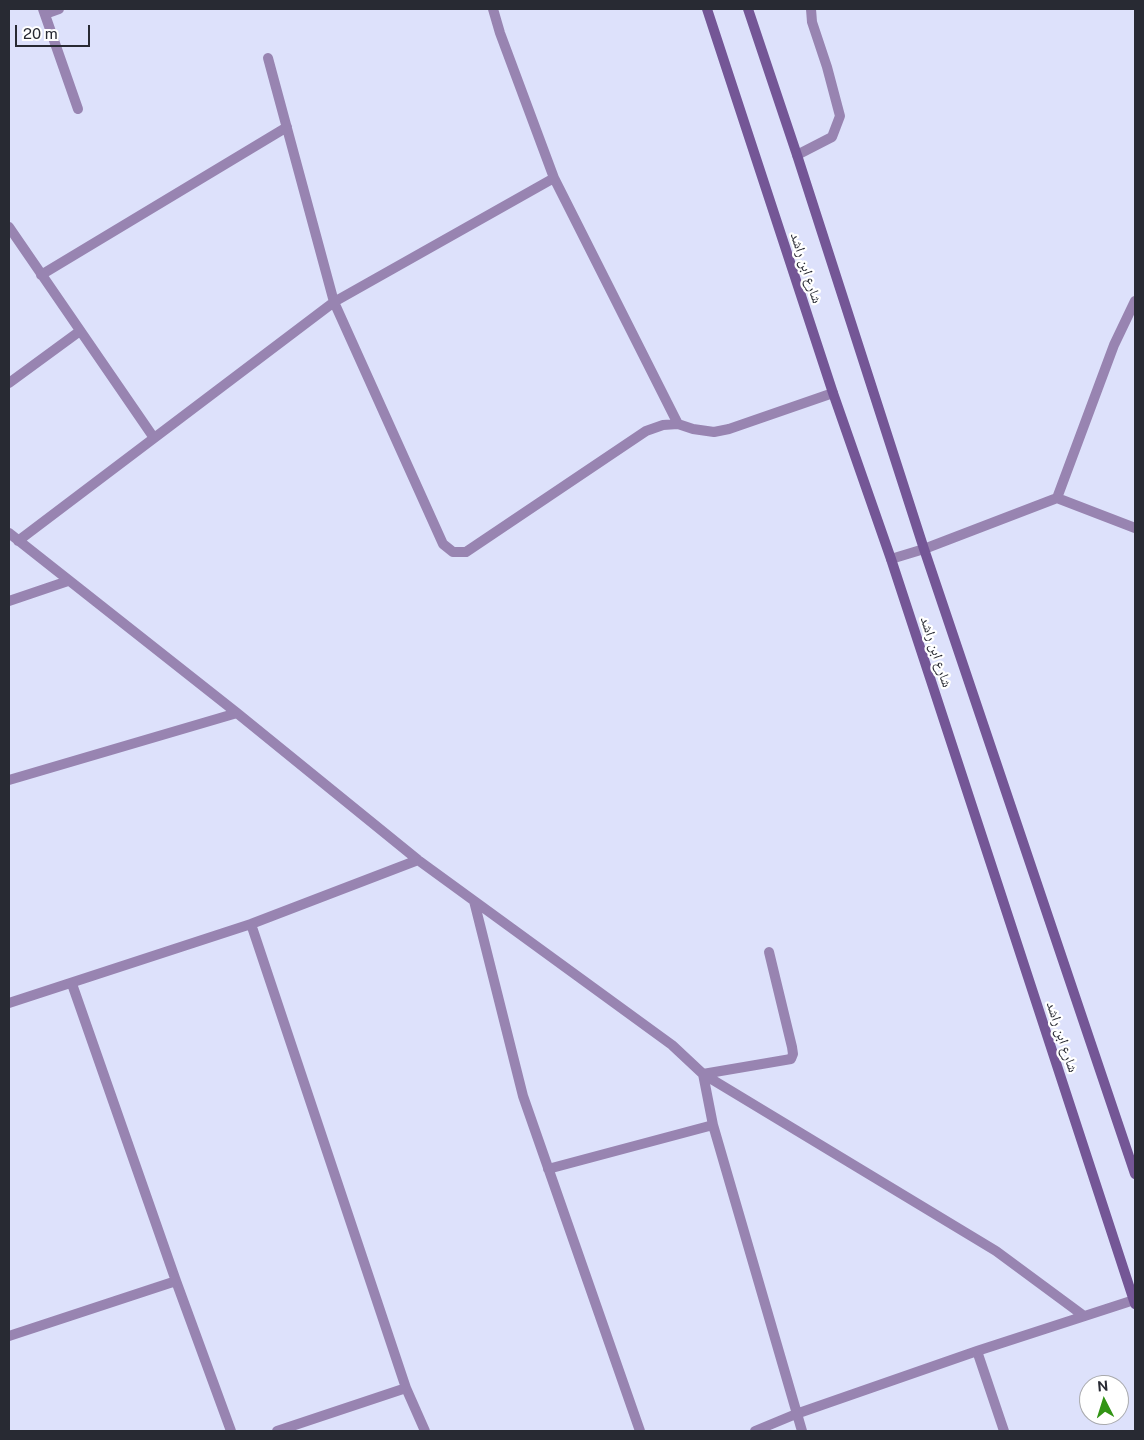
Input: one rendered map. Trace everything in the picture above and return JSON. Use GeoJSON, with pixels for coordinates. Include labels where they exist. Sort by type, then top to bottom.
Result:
{"type":"FeatureCollection","features":[{"type":"Feature","properties":{"kind":"main road","name":"شارع ابن راشد"},"geometry":{"type":"LineString","coordinates":[[708,9],[832,393],[891,560],[1134,1302]]}},
{"type":"Feature","properties":{"kind":"main road","name":"شارع ابن راشد"},"geometry":{"type":"LineString","coordinates":[[748,9],[924,549],[1135,1174]]}},
{"type":"Feature","properties":{"kind":"street"},"geometry":{"type":"LineString","coordinates":[[59,9],[44,12],[78,109]]}},
{"type":"Feature","properties":{"kind":"street"},"geometry":{"type":"LineString","coordinates":[[494,9],[500,33],[554,178],[678,424]]}},
{"type":"Feature","properties":{"kind":"street"},"geometry":{"type":"LineString","coordinates":[[797,155],[832,137],[840,116],[828,66],[812,22],[811,9]]}},
{"type":"Feature","properties":{"kind":"street"},"geometry":{"type":"LineString","coordinates":[[268,58],[334,302],[442,544],[453,552],[466,552],[646,431],[663,425],[678,424],[693,429],[714,432],[728,429],[832,393]]}},
{"type":"Feature","properties":{"kind":"street"},"geometry":{"type":"LineString","coordinates":[[42,275],[287,127]]}},
{"type":"Feature","properties":{"kind":"street"},"geometry":{"type":"LineString","coordinates":[[18,540],[334,302],[554,178]]}},
{"type":"Feature","properties":{"kind":"street"},"geometry":{"type":"LineString","coordinates":[[9,227],[154,438]]}},
{"type":"Feature","properties":{"kind":"street"},"geometry":{"type":"LineString","coordinates":[[1057,498],[1114,345],[1135,301]]}},
{"type":"Feature","properties":{"kind":"street"},"geometry":{"type":"LineString","coordinates":[[9,383],[80,331]]}},
{"type":"Feature","properties":{"kind":"street"},"geometry":{"type":"LineString","coordinates":[[891,560],[1057,498],[1135,528]]}},
{"type":"Feature","properties":{"kind":"street"},"geometry":{"type":"LineString","coordinates":[[9,533],[237,713],[418,860],[672,1044],[704,1074],[996,1251],[1084,1316]]}},
{"type":"Feature","properties":{"kind":"street"},"geometry":{"type":"LineString","coordinates":[[9,601],[68,581]]}},
{"type":"Feature","properties":{"kind":"street"},"geometry":{"type":"LineString","coordinates":[[9,780],[237,713]]}},
{"type":"Feature","properties":{"kind":"street"},"geometry":{"type":"LineString","coordinates":[[9,1004],[251,924],[418,860]]}},
{"type":"Feature","properties":{"kind":"street"},"geometry":{"type":"LineString","coordinates":[[474,901],[523,1096],[640,1431]]}},
{"type":"Feature","properties":{"kind":"street"},"geometry":{"type":"LineString","coordinates":[[251,924],[406,1388],[425,1431]]}},
{"type":"Feature","properties":{"kind":"street"},"geometry":{"type":"LineString","coordinates":[[704,1074],[791,1059],[793,1054],[792,1047],[769,952]]}},
{"type":"Feature","properties":{"kind":"street"},"geometry":{"type":"LineString","coordinates":[[72,984],[176,1281],[231,1431]]}},
{"type":"Feature","properties":{"kind":"street"},"geometry":{"type":"LineString","coordinates":[[704,1074],[713,1125],[802,1431]]}},
{"type":"Feature","properties":{"kind":"street"},"geometry":{"type":"LineString","coordinates":[[548,1169],[713,1125]]}},
{"type":"Feature","properties":{"kind":"street"},"geometry":{"type":"LineString","coordinates":[[9,1336],[176,1281]]}},
{"type":"Feature","properties":{"kind":"street"},"geometry":{"type":"LineString","coordinates":[[755,1431],[796,1414],[977,1351],[1084,1316],[1134,1302]]}},
{"type":"Feature","properties":{"kind":"street"},"geometry":{"type":"LineString","coordinates":[[977,1351],[1004,1431]]}},
{"type":"Feature","properties":{"kind":"street"},"geometry":{"type":"LineString","coordinates":[[277,1431],[406,1388]]}}]}
